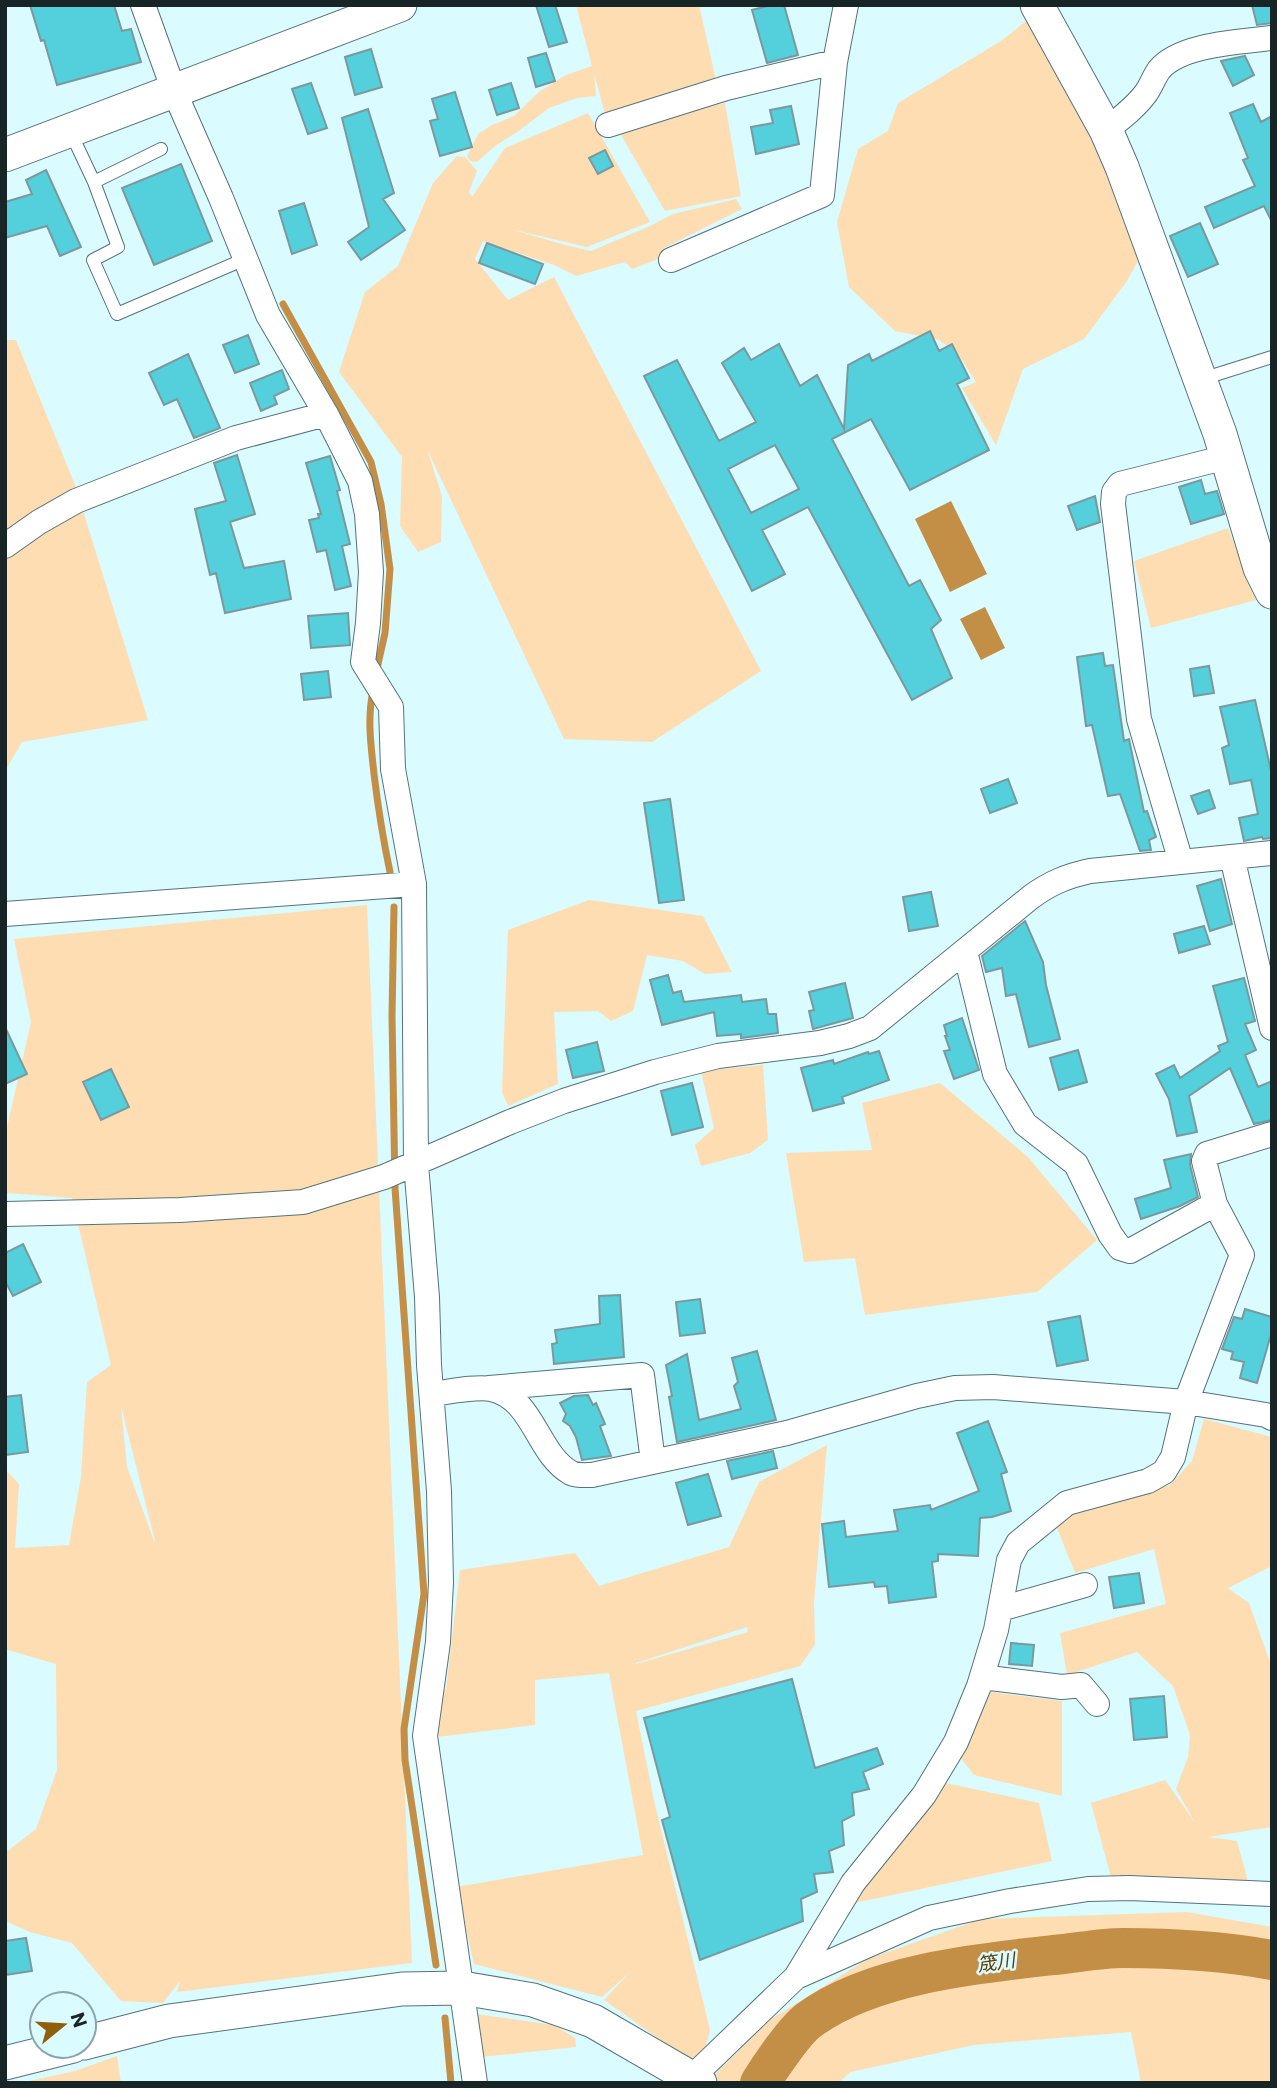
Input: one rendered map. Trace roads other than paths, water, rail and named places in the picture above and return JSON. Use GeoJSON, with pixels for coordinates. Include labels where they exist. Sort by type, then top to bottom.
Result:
{"type":"FeatureCollection","features":[{"type":"Feature","properties":{"kind":"street"},"geometry":{"type":"LineString","coordinates":[[143,5],[174,91],[268,315],[326,414],[360,481],[367,514],[371,572],[363,662],[391,706],[393,769],[414,884],[401,1170],[427,1297],[442,1582],[438,1642],[425,1736],[475,2083]]}},
{"type":"Feature","properties":{"kind":"street"},"geometry":{"type":"LineString","coordinates":[[5,155],[400,5]]}},
{"type":"Feature","properties":{"kind":"street"},"geometry":{"type":"LineString","coordinates":[[671,260],[822,195],[835,62],[846,5]]}},
{"type":"Feature","properties":{"kind":"street"},"geometry":{"type":"LineString","coordinates":[[1037,5],[1106,130],[1122,167],[1227,457],[1260,568],[1272,592]]}},
{"type":"Feature","properties":{"kind":"street"},"geometry":{"type":"LineString","coordinates":[[1106,130],[1140,99],[1160,69],[1169,61],[1206,47],[1272,38]]}},
{"type":"Feature","properties":{"kind":"street"},"geometry":{"type":"LineString","coordinates":[[608,125],[726,88],[835,62]]}},
{"type":"Feature","properties":{"kind":"street"},"geometry":{"type":"LineString","coordinates":[[5,546],[76,501],[236,438],[326,414]]}},
{"type":"Feature","properties":{"kind":"street"},"geometry":{"type":"LineString","coordinates":[[1181,862],[1139,719],[1113,504],[1114,492],[1120,484],[1227,457]]}},
{"type":"Feature","properties":{"kind":"street"},"geometry":{"type":"LineString","coordinates":[[5,1214],[180,1210],[303,1202],[401,1170],[553,1105],[656,1072],[718,1056],[820,1044],[870,1028],[1040,891],[1066,876],[1090,871],[1272,853]]}},
{"type":"Feature","properties":{"kind":"street"},"geometry":{"type":"LineString","coordinates":[[1232,856],[1265,964],[1272,1028]]}},
{"type":"Feature","properties":{"kind":"street"},"geometry":{"type":"LineString","coordinates":[[5,914],[414,884]]}},
{"type":"Feature","properties":{"kind":"street"},"geometry":{"type":"LineString","coordinates":[[965,951],[995,1074],[1025,1124],[1076,1164],[1120,1248],[1129,1251],[1215,1204]]}},
{"type":"Feature","properties":{"kind":"street"},"geometry":{"type":"LineString","coordinates":[[98,2039],[169,2021],[402,1989],[462,1988],[533,2000],[593,2021],[692,2081],[796,1977],[853,1883],[924,1795],[956,1742],[982,1677],[996,1630],[1009,1560],[1018,1543],[1067,1503],[1149,1481],[1164,1472],[1173,1457],[1186,1402],[1242,1255],[1215,1204],[1204,1161],[1208,1154],[1272,1134]]}},
{"type":"Feature","properties":{"kind":"street"},"geometry":{"type":"LineString","coordinates":[[432,1394],[642,1375],[653,1462]]}},
{"type":"Feature","properties":{"kind":"street"},"geometry":{"type":"LineString","coordinates":[[488,1388],[517,1402],[556,1460],[573,1474],[592,1475],[787,1433],[917,1395],[955,1388],[993,1387],[1186,1402],[1272,1418]]}},
{"type":"Feature","properties":{"kind":"street"},"geometry":{"type":"LineString","coordinates":[[1000,1609],[1085,1584]]}},
{"type":"Feature","properties":{"kind":"street"},"geometry":{"type":"LineString","coordinates":[[982,1677],[1062,1687],[1081,1685],[1097,1704]]}},
{"type":"Feature","properties":{"kind":"street"},"geometry":{"type":"LineString","coordinates":[[796,1977],[929,1918],[1010,1901],[1088,1889],[1272,1894]]}},
{"type":"Feature","properties":{"kind":"street"},"geometry":{"type":"LineString","coordinates":[[5,2063],[28,2057]]}},
{"type":"Feature","properties":{"kind":"lane"},"geometry":{"type":"LineString","coordinates":[[69,131],[94,182],[118,247],[93,260],[117,314],[245,260]]}},
{"type":"Feature","properties":{"kind":"lane"},"geometry":{"type":"LineString","coordinates":[[94,182],[161,149]]}},
{"type":"Feature","properties":{"kind":"lane"},"geometry":{"type":"LineString","coordinates":[[1200,380],[1272,357]]}},
{"type":"Feature","properties":{"kind":"waterway"},"geometry":{"type":"LineString","coordinates":[[283,304],[371,462],[381,504],[390,569],[385,633],[376,673]]}},
{"type":"Feature","properties":{"kind":"waterway"},"geometry":{"type":"LineString","coordinates":[[373,691],[370,722],[372,753],[390,872]]}},
{"type":"Feature","properties":{"kind":"waterway"},"geometry":{"type":"LineString","coordinates":[[394,907],[392,1016],[395,1188],[424,1594],[404,1729],[405,1760],[436,1965]]}},
{"type":"Feature","properties":{"kind":"waterway","name":"筬川"},"geometry":{"type":"LineString","coordinates":[[760,2083],[790,2040],[809,2020],[834,2004],[863,1992],[926,1973],[992,1962],[1114,1948],[1198,1951],[1272,1960]]}},
{"type":"Feature","properties":{"kind":"waterway"},"geometry":{"type":"LineString","coordinates":[[445,2018],[451,2083]]}}]}
